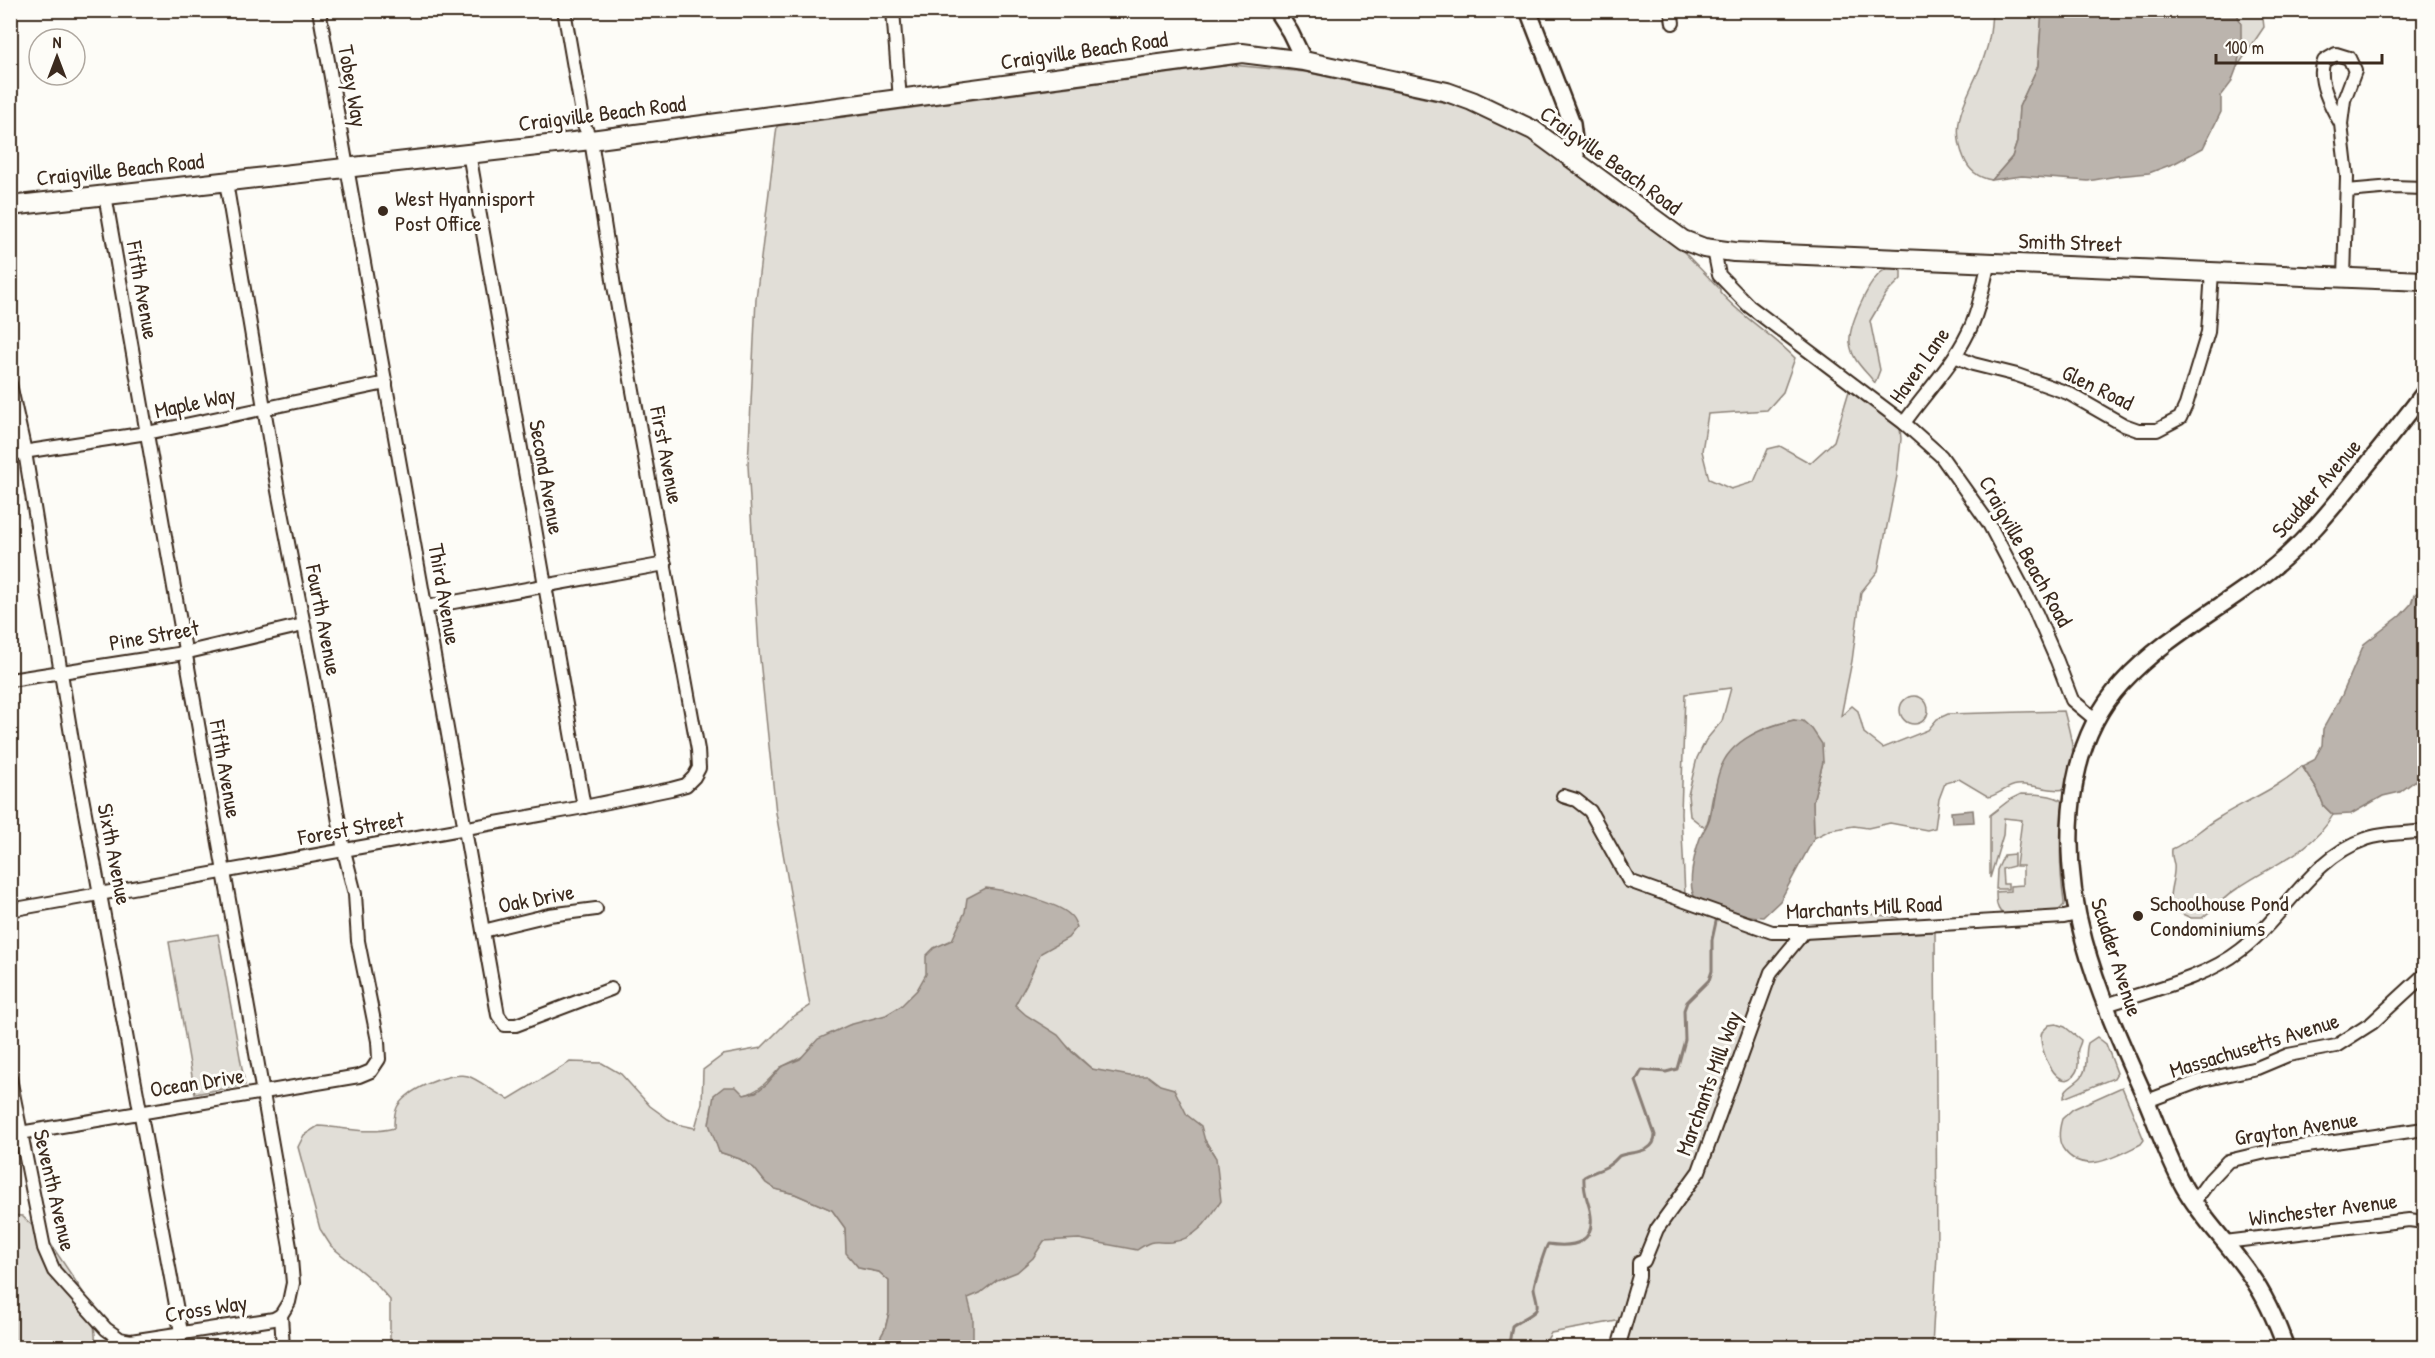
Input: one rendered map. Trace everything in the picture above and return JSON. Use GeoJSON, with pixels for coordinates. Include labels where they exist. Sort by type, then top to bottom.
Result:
{"type":"FeatureCollection","features":[{"type":"Feature","properties":{"kind":"main road","name":"Craigville Beach Road"},"geometry":{"type":"LineString","coordinates":[[10,206],[591,140],[1242,54],[1304,61],[1447,92],[1472,101],[1533,130],[1676,236],[1690,244],[1714,250]]}},
{"type":"Feature","properties":{"kind":"main road","name":"Smith Street"},"geometry":{"type":"LineString","coordinates":[[1714,250],[2424,281]]}},
{"type":"Feature","properties":{"kind":"street","name":"Tobey Way"},"geometry":{"type":"LineString","coordinates":[[319,10],[343,153],[348,168]]}},
{"type":"Feature","properties":{"kind":"street","name":"First Avenue"},"geometry":{"type":"LineString","coordinates":[[564,10],[584,125],[591,140],[614,286],[698,750],[699,768],[694,777]]}},
{"type":"Feature","properties":{"kind":"street"},"geometry":{"type":"LineString","coordinates":[[893,10],[900,100]]}},
{"type":"Feature","properties":{"kind":"street"},"geometry":{"type":"LineString","coordinates":[[1276,10],[1293,37],[1304,61]]}},
{"type":"Feature","properties":{"kind":"street"},"geometry":{"type":"LineString","coordinates":[[1528,10],[1572,124],[1577,163]]}},
{"type":"Feature","properties":{"kind":"street"},"geometry":{"type":"LineString","coordinates":[[2341,124],[2331,104],[2321,71],[2326,59],[2336,54],[2349,58],[2355,71],[2344,100],[2341,124],[2347,191],[2344,278]]}},
{"type":"Feature","properties":{"kind":"street","name":"Second Avenue"},"geometry":{"type":"LineString","coordinates":[[469,153],[584,807]]}},
{"type":"Feature","properties":{"kind":"street","name":"Third Avenue"},"geometry":{"type":"LineString","coordinates":[[348,168],[498,1016],[505,1025],[520,1024],[611,989]]}},
{"type":"Feature","properties":{"kind":"street","name":"Fourth Avenue"},"geometry":{"type":"LineString","coordinates":[[226,182],[303,625],[344,850],[355,894],[358,941],[378,1041],[379,1059],[376,1065]]}},
{"type":"Feature","properties":{"kind":"street"},"geometry":{"type":"LineString","coordinates":[[2347,191],[2392,187],[2424,188]]}},
{"type":"Feature","properties":{"kind":"street","name":"Fifth Avenue"},"geometry":{"type":"LineString","coordinates":[[105,195],[293,1269],[292,1294],[281,1315],[283,1347]]}},
{"type":"Feature","properties":{"kind":"street","name":"Craigville Beach Road"},"geometry":{"type":"LineString","coordinates":[[1714,250],[1719,275],[1749,306],[1904,423],[1941,456],[1977,503],[2036,613],[2072,700],[2096,720]]}},
{"type":"Feature","properties":{"kind":"street","name":"Haven Lane"},"geometry":{"type":"LineString","coordinates":[[1904,423],[1955,356],[1969,332],[1989,262]]}},
{"type":"Feature","properties":{"kind":"street","name":"Glen Road"},"geometry":{"type":"LineString","coordinates":[[1955,356],[1973,364],[2017,375],[2068,393],[2124,425],[2138,430],[2157,430],[2180,418],[2186,405],[2208,332],[2212,272]]}},
{"type":"Feature","properties":{"kind":"street","name":"Maple Way"},"geometry":{"type":"LineString","coordinates":[[10,454],[147,433],[386,383]]}},
{"type":"Feature","properties":{"kind":"street","name":"Sixth Avenue"},"geometry":{"type":"LineString","coordinates":[[10,384],[25,452],[61,672],[181,1332]]}},
{"type":"Feature","properties":{"kind":"street","name":"Scudder Avenue"},"geometry":{"type":"LineString","coordinates":[[2286,1347],[2256,1283],[2194,1202],[2178,1176],[2106,1005],[2077,914],[2070,863],[2070,817],[2079,767],[2096,720],[2111,696],[2131,673],[2221,603],[2268,572],[2301,543],[2326,516],[2424,393]]}},
{"type":"Feature","properties":{"kind":"street"},"geometry":{"type":"LineString","coordinates":[[426,607],[665,564]]}},
{"type":"Feature","properties":{"kind":"street","name":"Pine Street"},"geometry":{"type":"LineString","coordinates":[[10,680],[184,653],[303,625]]}},
{"type":"Feature","properties":{"kind":"street","name":"Forest Street"},"geometry":{"type":"LineString","coordinates":[[10,910],[584,807],[680,787],[694,777]]}},
{"type":"Feature","properties":{"kind":"street","name":"Marchants Mill Road"},"geometry":{"type":"LineString","coordinates":[[1563,796],[1576,800],[1590,811],[1629,881],[1772,932],[2064,917],[2077,914]]}},
{"type":"Feature","properties":{"kind":"street"},"geometry":{"type":"LineString","coordinates":[[2106,1005],[2221,964],[2249,943],[2304,884],[2343,849],[2369,837],[2424,831]]}},
{"type":"Feature","properties":{"kind":"street","name":"Oak Drive"},"geometry":{"type":"LineString","coordinates":[[483,931],[549,915],[597,909]]}},
{"type":"Feature","properties":{"kind":"street"},"geometry":{"type":"LineString","coordinates":[[1772,932],[1785,955]]}},
{"type":"Feature","properties":{"kind":"street","name":"Marchants Mill Way"},"geometry":{"type":"LineString","coordinates":[[1618,1347],[1639,1276],[1638,1263],[1644,1261],[1658,1229],[1699,1171],[1771,972],[1804,932]]}},
{"type":"Feature","properties":{"kind":"street","name":"Massachusetts Avenue"},"geometry":{"type":"LineString","coordinates":[[2146,1101],[2203,1080],[2257,1068],[2288,1055],[2336,1046],[2372,1023],[2424,975]]}},
{"type":"Feature","properties":{"kind":"street","name":"Ocean Drive"},"geometry":{"type":"LineString","coordinates":[[20,1133],[359,1076],[371,1071],[376,1065]]}},
{"type":"Feature","properties":{"kind":"street","name":"Seventh Avenue"},"geometry":{"type":"LineString","coordinates":[[10,1078],[44,1248],[54,1271],[106,1329],[120,1339],[136,1340]]}},
{"type":"Feature","properties":{"kind":"street","name":"Grayton Avenue"},"geometry":{"type":"LineString","coordinates":[[2194,1202],[2228,1161],[2266,1152],[2424,1129]]}},
{"type":"Feature","properties":{"kind":"street","name":"Winchester Avenue"},"geometry":{"type":"LineString","coordinates":[[2226,1242],[2409,1220],[2424,1222]]}},
{"type":"Feature","properties":{"kind":"street","name":"Cross Way"},"geometry":{"type":"LineString","coordinates":[[136,1340],[274,1319],[281,1315]]}},
{"type":"Feature","properties":{"kind":"shaded area"},"geometry":{"type":"Polygon","coordinates":[[[1992,11],[2042,11],[2038,66],[2019,107],[2017,142],[2012,157],[1992,180],[1979,176],[1969,167],[1959,144],[1958,130],[1963,106],[1986,51],[1992,11]]]}},
{"type":"Feature","properties":{"kind":"shaded area"},"geometry":{"type":"Polygon","coordinates":[[[2042,11],[2236,11],[2241,24],[2241,46],[2237,67],[2231,83],[2221,96],[2221,112],[2203,148],[2175,163],[2149,173],[2088,181],[2022,176],[1992,180],[2012,157],[2017,142],[2019,107],[2038,66],[2042,11]]]}},
{"type":"Feature","properties":{"kind":"shaded area"},"geometry":{"type":"Polygon","coordinates":[[[2236,11],[2262,11],[2264,27],[2237,67],[2241,39],[2236,11]]]}},
{"type":"Feature","properties":{"kind":"shaded area"},"geometry":{"type":"Polygon","coordinates":[[[1232,65],[1305,72],[1465,107],[1527,137],[1685,253],[1720,289],[1728,301],[1795,358],[1783,392],[1767,410],[1708,414],[1702,451],[1709,479],[1731,489],[1754,482],[1768,449],[1780,446],[1810,463],[1834,441],[1849,391],[1862,395],[1900,427],[1897,476],[1878,571],[1861,592],[1852,661],[1841,716],[1852,706],[1858,711],[1864,733],[1883,748],[1928,730],[1937,719],[1948,714],[2064,711],[2070,732],[2073,758],[2066,789],[2054,790],[2017,785],[1989,797],[1959,779],[1945,783],[1939,799],[1935,828],[1927,830],[1890,823],[1868,828],[1854,826],[1830,830],[1814,838],[1813,801],[1823,762],[1794,720],[1764,729],[1741,742],[1732,752],[1719,776],[1705,828],[1690,816],[1688,795],[1697,758],[1706,740],[1722,721],[1731,688],[1685,694],[1681,813],[1685,895],[1767,927],[1825,936],[1935,932],[1937,1254],[1932,1347],[1616,1347],[1622,1320],[1551,1333],[1542,1348],[932,1347],[940,1343],[958,1305],[1029,1242],[1214,1155],[1205,1140],[1092,1069],[1067,1046],[1031,1028],[1015,1005],[1041,952],[1046,950],[932,979],[904,1007],[781,1067],[760,1087],[744,1095],[719,1152],[740,1159],[754,1168],[766,1183],[775,1189],[795,1194],[832,1210],[845,1228],[847,1253],[859,1268],[879,1272],[889,1281],[889,1313],[885,1329],[875,1347],[390,1347],[390,1300],[374,1282],[331,1246],[320,1229],[298,1147],[304,1135],[318,1126],[365,1131],[394,1128],[396,1110],[407,1096],[427,1084],[460,1075],[468,1076],[509,1099],[570,1062],[602,1063],[621,1074],[650,1106],[668,1119],[677,1124],[695,1128],[702,1103],[703,1070],[723,1055],[761,1048],[791,1018],[810,1006],[776,813],[759,650],[748,465],[756,299],[777,126],[1232,65]]]}},
{"type":"Feature","properties":{"kind":"shaded area"},"geometry":{"type":"Polygon","coordinates":[[[1891,266],[1901,271],[1901,279],[1886,294],[1870,321],[1880,370],[1875,383],[1853,355],[1850,336],[1855,317],[1869,288],[1879,274],[1891,266]]]}},
{"type":"Feature","properties":{"kind":"shaded area"},"geometry":{"type":"Polygon","coordinates":[[[2424,588],[2424,774],[2400,792],[2383,796],[2351,814],[2333,815],[2324,806],[2318,791],[2302,766],[2314,760],[2322,745],[2323,729],[2342,695],[2364,644],[2400,616],[2411,604],[2414,595],[2424,588]]]}},
{"type":"Feature","properties":{"kind":"shaded area"},"geometry":{"type":"Polygon","coordinates":[[[1914,696],[1924,700],[1928,710],[1924,720],[1914,724],[1904,720],[1900,710],[1904,700],[1914,696]]]}},
{"type":"Feature","properties":{"kind":"shaded area"},"geometry":{"type":"Polygon","coordinates":[[[1794,720],[1803,721],[1812,729],[1822,744],[1823,762],[1813,801],[1814,838],[1780,901],[1763,917],[1728,912],[1702,904],[1693,895],[1692,870],[1700,838],[1710,817],[1721,766],[1730,752],[1743,740],[1768,728],[1794,720]]]}},
{"type":"Feature","properties":{"kind":"shaded area"},"geometry":{"type":"Polygon","coordinates":[[[2302,766],[2318,791],[2324,806],[2333,815],[2324,828],[2314,839],[2290,857],[2233,892],[2202,918],[2191,918],[2173,910],[2170,899],[2174,870],[2172,849],[2218,818],[2283,781],[2302,766]]]}},
{"type":"Feature","properties":{"kind":"shaded area"},"geometry":{"type":"Polygon","coordinates":[[[2021,794],[2049,796],[2064,802],[2060,852],[2064,905],[2057,912],[2005,915],[1997,905],[1996,892],[2010,891],[2010,886],[2023,885],[2023,866],[2016,866],[2022,820],[2004,818],[2003,835],[1990,878],[1990,815],[2021,794]]]}},
{"type":"Feature","properties":{"kind":"shaded area"},"geometry":{"type":"Polygon","coordinates":[[[1973,810],[1974,822],[1952,823],[1951,812],[1973,810]]]}},
{"type":"Feature","properties":{"kind":"shaded area"},"geometry":{"type":"Polygon","coordinates":[[[2014,854],[2014,866],[2002,869],[2003,884],[2008,884],[2008,889],[1996,889],[1997,870],[2004,855],[2014,854]]]}},
{"type":"Feature","properties":{"kind":"shaded area"},"geometry":{"type":"Polygon","coordinates":[[[986,888],[1043,901],[1063,910],[1072,918],[1077,927],[1068,938],[1041,953],[1015,1005],[1026,1015],[1058,1035],[1072,1052],[1092,1069],[1130,1076],[1148,1076],[1160,1085],[1174,1089],[1187,1115],[1201,1126],[1205,1141],[1216,1158],[1221,1201],[1212,1215],[1189,1237],[1172,1242],[1151,1242],[1137,1250],[1079,1239],[1044,1241],[1033,1258],[1017,1272],[997,1280],[980,1293],[968,1298],[973,1318],[973,1347],[952,1347],[940,1343],[932,1347],[875,1347],[885,1329],[889,1313],[889,1281],[879,1272],[859,1268],[846,1253],[845,1228],[832,1210],[795,1194],[775,1189],[766,1183],[754,1168],[740,1159],[719,1152],[709,1124],[714,1095],[724,1087],[736,1087],[744,1095],[756,1092],[767,1084],[781,1067],[800,1059],[818,1039],[849,1025],[886,1015],[901,1006],[917,990],[926,974],[926,956],[934,948],[952,940],[965,912],[967,898],[986,888]]]}},
{"type":"Feature","properties":{"kind":"shaded area"},"geometry":{"type":"Polygon","coordinates":[[[1853,912],[1899,919],[1898,923],[1895,920],[1842,924],[1841,919],[1853,912]]]}},
{"type":"Feature","properties":{"kind":"shaded area"},"geometry":{"type":"Polygon","coordinates":[[[218,934],[245,1085],[195,1094],[169,942],[218,934]]]}},
{"type":"Feature","properties":{"kind":"shaded area"},"geometry":{"type":"Polygon","coordinates":[[[2056,1024],[2065,1027],[2081,1040],[2077,1069],[2070,1079],[2063,1079],[2057,1075],[2051,1068],[2043,1048],[2042,1032],[2049,1025],[2056,1024]]]}},
{"type":"Feature","properties":{"kind":"shaded area"},"geometry":{"type":"Polygon","coordinates":[[[2097,1037],[2106,1044],[2117,1073],[2114,1078],[2064,1098],[2068,1088],[2082,1076],[2088,1043],[2097,1037]]]}},
{"type":"Feature","properties":{"kind":"shaded area"},"geometry":{"type":"Polygon","coordinates":[[[2122,1087],[2144,1140],[2141,1144],[2101,1161],[2081,1162],[2072,1158],[2060,1143],[2059,1131],[2062,1119],[2073,1109],[2122,1087]]]}},
{"type":"Feature","properties":{"kind":"shaded area"},"geometry":{"type":"Polygon","coordinates":[[[11,1215],[22,1216],[48,1240],[83,1292],[94,1323],[96,1347],[11,1348],[11,1215]]]}},
{"type":"Feature","properties":{"kind":"waterway"},"geometry":{"type":"LineString","coordinates":[[1509,1344],[1512,1326],[1537,1308],[1534,1287],[1548,1244],[1575,1244],[1582,1241],[1590,1230],[1590,1210],[1584,1177],[1607,1166],[1619,1156],[1647,1149],[1654,1141],[1655,1135],[1636,1081],[1642,1070],[1666,1072],[1677,1069],[1685,1040],[1684,1010],[1687,1002],[1709,980],[1712,971],[1712,940],[1717,917]]}},
{"type":"Feature","properties":{"kind":"place","name":"West Hyannisport Post Office"},"geometry":{"type":"Point","coordinates":[383,211]}},
{"type":"Feature","properties":{"kind":"place","name":"Schoolhouse Pond Condominiums"},"geometry":{"type":"Point","coordinates":[2138,916]}}]}
